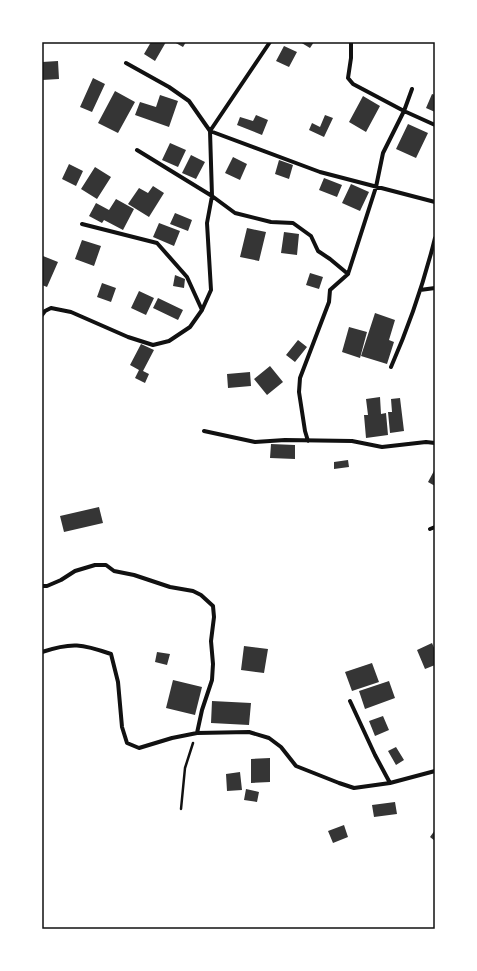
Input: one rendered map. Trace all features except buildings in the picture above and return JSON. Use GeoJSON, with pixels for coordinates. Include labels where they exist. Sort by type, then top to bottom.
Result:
{"type":"FeatureCollection","features":[{"type":"Feature","properties":{"kind":"street"},"geometry":{"type":"LineString","coordinates":[[210,131],[270,42]]}},
{"type":"Feature","properties":{"kind":"street"},"geometry":{"type":"LineString","coordinates":[[351,42],[351,58],[348,78],[353,84],[404,111],[435,125]]}},
{"type":"Feature","properties":{"kind":"street"},"geometry":{"type":"LineString","coordinates":[[42,315],[50,308],[71,312],[128,337],[153,345],[169,341],[190,327],[202,310],[211,290],[206,222],[212,196],[210,131],[189,101],[169,87],[126,63]]}},
{"type":"Feature","properties":{"kind":"street"},"geometry":{"type":"LineString","coordinates":[[308,441],[299,392],[300,378],[329,302],[330,290],[348,274],[376,187],[383,153],[404,111],[412,89]]}},
{"type":"Feature","properties":{"kind":"street"},"geometry":{"type":"LineString","coordinates":[[210,131],[320,172],[435,202]]}},
{"type":"Feature","properties":{"kind":"street"},"geometry":{"type":"LineString","coordinates":[[137,150],[212,196],[235,213],[271,222],[293,223],[311,236],[318,251],[348,274]]}},
{"type":"Feature","properties":{"kind":"street"},"geometry":{"type":"LineString","coordinates":[[82,224],[157,243],[187,277],[202,310]]}},
{"type":"Feature","properties":{"kind":"street"},"geometry":{"type":"LineString","coordinates":[[391,368],[404,338],[427,269],[435,238]]}},
{"type":"Feature","properties":{"kind":"street"},"geometry":{"type":"LineString","coordinates":[[420,290],[435,288]]}},
{"type":"Feature","properties":{"kind":"street"},"geometry":{"type":"LineString","coordinates":[[204,431],[255,442],[285,440],[352,442],[382,447],[426,442],[435,443]]}},
{"type":"Feature","properties":{"kind":"street"},"geometry":{"type":"LineString","coordinates":[[430,529],[435,527]]}},
{"type":"Feature","properties":{"kind":"street"},"geometry":{"type":"LineString","coordinates":[[42,586],[47,586],[61,580],[75,571],[94,565],[106,565],[114,571],[134,575],[170,587],[193,591],[214,606],[211,641],[213,664],[212,680],[202,710],[197,734]]}},
{"type":"Feature","properties":{"kind":"street"},"geometry":{"type":"LineString","coordinates":[[42,652],[76,644],[92,647],[111,654],[118,682],[122,727],[127,743],[139,748],[172,738],[197,734],[249,732],[269,738],[281,747],[296,766],[354,788],[390,783],[435,771]]}},
{"type":"Feature","properties":{"kind":"street"},"geometry":{"type":"LineString","coordinates":[[350,701],[375,755],[390,783]]}},
{"type":"Feature","properties":{"kind":"path"},"geometry":{"type":"LineString","coordinates":[[181,808],[185,768],[197,734]]}}]}
